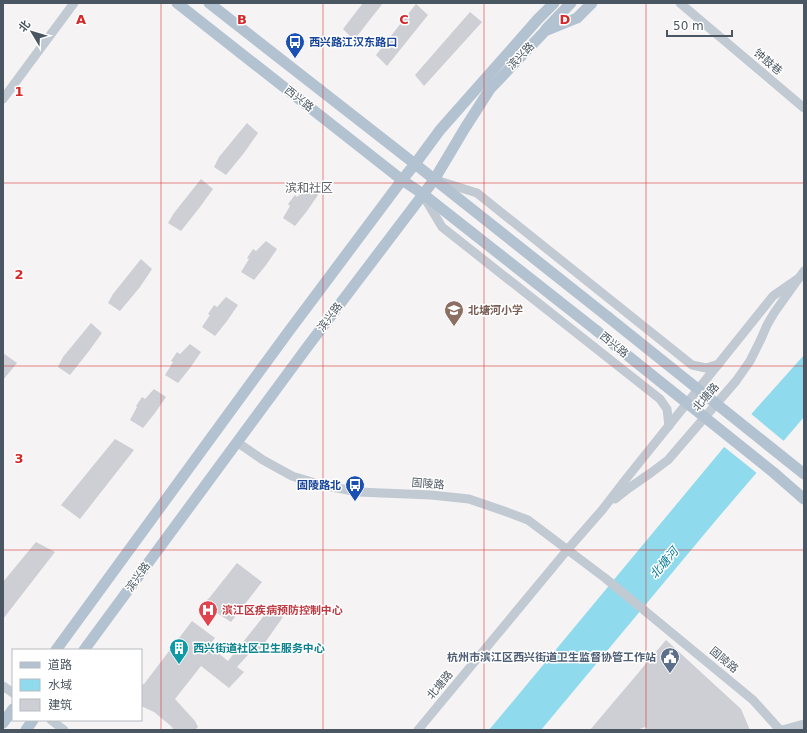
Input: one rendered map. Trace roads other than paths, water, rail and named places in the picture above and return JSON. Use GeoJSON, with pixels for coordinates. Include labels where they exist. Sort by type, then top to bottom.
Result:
{"type":"FeatureCollection","features":[{"type":"Feature","properties":{"kind":"main road","name":"西兴路"},"geometry":{"type":"LineString","coordinates":[[177,3],[402,180],[423,194],[773,472],[804,499]]}},
{"type":"Feature","properties":{"kind":"main road","name":"西兴路"},"geometry":{"type":"LineString","coordinates":[[209,3],[415,164],[804,474]]}},
{"type":"Feature","properties":{"kind":"main road","name":"滨兴路"},"geometry":{"type":"LineString","coordinates":[[57,649],[289,331],[440,130],[538,19],[554,3]]}},
{"type":"Feature","properties":{"kind":"main road"},"geometry":{"type":"LineString","coordinates":[[545,31],[571,3]]}},
{"type":"Feature","properties":{"kind":"main road","name":"滨兴路"},"geometry":{"type":"LineString","coordinates":[[85,649],[313,340],[434,180],[464,128],[490,89],[545,31],[577,18],[592,3]]}},
{"type":"Feature","properties":{"kind":"main road"},"geometry":{"type":"LineString","coordinates":[[3,723],[12,710]]}},
{"type":"Feature","properties":{"kind":"main road"},"geometry":{"type":"LineString","coordinates":[[26,730],[32,721]]}},
{"type":"Feature","properties":{"kind":"street"},"geometry":{"type":"LineString","coordinates":[[3,99],[74,3]]}},
{"type":"Feature","properties":{"kind":"street","name":"钟鼓巷"},"geometry":{"type":"LineString","coordinates":[[680,3],[804,108]]}},
{"type":"Feature","properties":{"kind":"street","name":"西兴路"},"geometry":{"type":"LineString","coordinates":[[434,180],[477,194],[692,365],[706,368],[718,364]]}},
{"type":"Feature","properties":{"kind":"street","name":"西兴路"},"geometry":{"type":"LineString","coordinates":[[423,194],[442,227],[660,400],[667,409],[669,426]]}},
{"type":"Feature","properties":{"kind":"street","name":"北塘路"},"geometry":{"type":"LineString","coordinates":[[418,730],[603,509],[773,296],[801,274]]}},
{"type":"Feature","properties":{"kind":"street","name":"北塘路"},"geometry":{"type":"LineString","coordinates":[[603,509],[668,460],[736,381],[750,361],[774,313],[801,274]]}},
{"type":"Feature","properties":{"kind":"street","name":"固陵路"},"geometry":{"type":"LineString","coordinates":[[238,442],[263,460],[292,476],[322,485],[358,492],[431,495],[469,499],[528,520],[605,578],[753,700],[781,730]]}},
{"type":"Feature","properties":{"kind":"street"},"geometry":{"type":"LineString","coordinates":[[3,686],[12,692]]}},
{"type":"Feature","properties":{"kind":"street"},"geometry":{"type":"LineString","coordinates":[[52,721],[64,730]]}},
{"type":"Feature","properties":{"kind":"street"},"geometry":{"type":"LineString","coordinates":[[781,730],[804,724]]}},
{"type":"Feature","properties":{"kind":"water","name":"北塘河"},"geometry":{"type":"Polygon","coordinates":[[[804,355],[804,417],[541,730],[489,730],[754,411],[804,355]]]}},
{"type":"Feature","properties":{"kind":"place","name":"西兴路江汉东路口"},"geometry":{"type":"Point","coordinates":[295,59]}},
{"type":"Feature","properties":{"kind":"place","name":"北塘河小学"},"geometry":{"type":"Point","coordinates":[454,327]}},
{"type":"Feature","properties":{"kind":"place","name":"固陵路北"},"geometry":{"type":"Point","coordinates":[355,502]}},
{"type":"Feature","properties":{"kind":"place","name":"滨江区疾病预防控制中心"},"geometry":{"type":"Point","coordinates":[208,627]}},
{"type":"Feature","properties":{"kind":"place","name":"西兴街道社区卫生服务中心"},"geometry":{"type":"Point","coordinates":[179,665]}},
{"type":"Feature","properties":{"kind":"place","name":"杭州市滨江区西兴街道卫生监督协管工作站"},"geometry":{"type":"Point","coordinates":[670,674]}},
{"type":"Feature","properties":{"kind":"district","name":"滨和社区"},"geometry":{"type":"Point","coordinates":[309,188]}}]}
